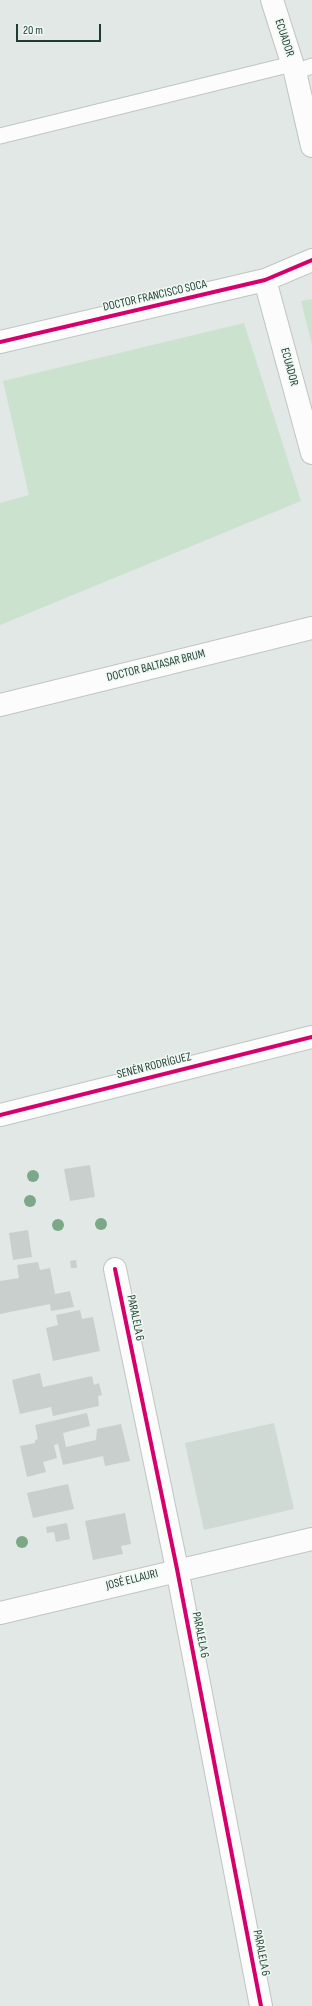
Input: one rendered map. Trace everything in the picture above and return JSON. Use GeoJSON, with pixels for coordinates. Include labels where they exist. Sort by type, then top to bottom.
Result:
{"type":"FeatureCollection","features":[{"type":"Feature","properties":{"kind":"street","name":"ECUADOR"},"geometry":{"type":"LineString","coordinates":[[272,0],[300,68],[312,146]]}},
{"type":"Feature","properties":{"kind":"street","name":"DOCTOR FRANCISCO SOCA"},"geometry":{"type":"LineString","coordinates":[[0,342],[265,280],[312,260]]}},
{"type":"Feature","properties":{"kind":"street","name":"ECUADOR"},"geometry":{"type":"LineString","coordinates":[[265,280],[312,453]]}},
{"type":"Feature","properties":{"kind":"street","name":"DOCTOR BALTASAR BRUM"},"geometry":{"type":"LineString","coordinates":[[0,705],[312,628]]}},
{"type":"Feature","properties":{"kind":"street","name":"SENÉN RODRÍGUEZ"},"geometry":{"type":"LineString","coordinates":[[0,1115],[312,1037]]}},
{"type":"Feature","properties":{"kind":"street","name":"PARALELA 6"},"geometry":{"type":"LineString","coordinates":[[115,1269],[178,1569],[261,2006]]}},
{"type":"Feature","properties":{"kind":"street","name":"JOSÉ ELLAURI"},"geometry":{"type":"LineString","coordinates":[[0,1613],[178,1569],[312,1539]]}},
{"type":"Feature","properties":{"kind":"lane"},"geometry":{"type":"LineString","coordinates":[[0,136],[300,68]]}},
{"type":"Feature","properties":{"kind":"shaded area"},"geometry":{"type":"Polygon","coordinates":[[[274,1423],[294,1509],[204,1530],[185,1443],[274,1423]]]}},
{"type":"Feature","properties":{"kind":"green space"},"geometry":{"type":"Polygon","coordinates":[[[312,299],[312,345],[301,301],[312,299]]]}},
{"type":"Feature","properties":{"kind":"green space"},"geometry":{"type":"Polygon","coordinates":[[[244,323],[301,501],[0,625],[0,503],[29,495],[3,381],[244,323]]]}},
{"type":"Feature","properties":{"kind":"building"},"geometry":{"type":"Polygon","coordinates":[[[90,1165],[95,1197],[70,1201],[64,1169],[90,1165]]]}},
{"type":"Feature","properties":{"kind":"building"},"geometry":{"type":"Polygon","coordinates":[[[28,1230],[32,1257],[13,1260],[9,1233],[28,1230]]]}},
{"type":"Feature","properties":{"kind":"building"},"geometry":{"type":"Polygon","coordinates":[[[76,1260],[77,1268],[71,1268],[70,1261],[76,1260]]]}},
{"type":"Feature","properties":{"kind":"building"},"geometry":{"type":"Polygon","coordinates":[[[38,1262],[40,1270],[50,1268],[55,1294],[70,1291],[74,1307],[51,1311],[50,1304],[0,1314],[0,1281],[19,1278],[17,1265],[38,1262]]]}},
{"type":"Feature","properties":{"kind":"building"},"geometry":{"type":"Polygon","coordinates":[[[80,1310],[82,1319],[93,1317],[100,1351],[53,1361],[46,1328],[58,1325],[56,1315],[80,1310]]]}},
{"type":"Feature","properties":{"kind":"building"},"geometry":{"type":"Polygon","coordinates":[[[40,1373],[43,1387],[92,1376],[94,1385],[99,1383],[102,1395],[98,1396],[99,1406],[53,1416],[51,1407],[20,1414],[12,1380],[40,1373]]]}},
{"type":"Feature","properties":{"kind":"building"},"geometry":{"type":"Polygon","coordinates":[[[87,1413],[90,1426],[63,1433],[66,1447],[96,1440],[97,1429],[121,1424],[130,1461],[105,1466],[103,1456],[63,1465],[58,1444],[54,1445],[57,1458],[43,1462],[46,1472],[27,1477],[20,1446],[35,1443],[35,1440],[38,1439],[35,1425],[87,1413]]]}},
{"type":"Feature","properties":{"kind":"building"},"geometry":{"type":"Polygon","coordinates":[[[68,1484],[74,1509],[33,1518],[27,1493],[68,1484]]]}},
{"type":"Feature","properties":{"kind":"building"},"geometry":{"type":"Polygon","coordinates":[[[125,1513],[131,1544],[121,1546],[123,1554],[93,1560],[85,1521],[125,1513]]]}},
{"type":"Feature","properties":{"kind":"building"},"geometry":{"type":"Polygon","coordinates":[[[67,1523],[70,1539],[56,1542],[54,1532],[47,1533],[46,1527],[67,1523]]]}},
{"type":"Feature","properties":{"kind":"cycle path"},"geometry":{"type":"LineString","coordinates":[[0,342],[265,280],[312,260]]}},
{"type":"Feature","properties":{"kind":"cycle path"},"geometry":{"type":"LineString","coordinates":[[0,1115],[312,1037]]}},
{"type":"Feature","properties":{"kind":"cycle path"},"geometry":{"type":"LineString","coordinates":[[115,1269],[177,1569],[261,2006]]}}]}
